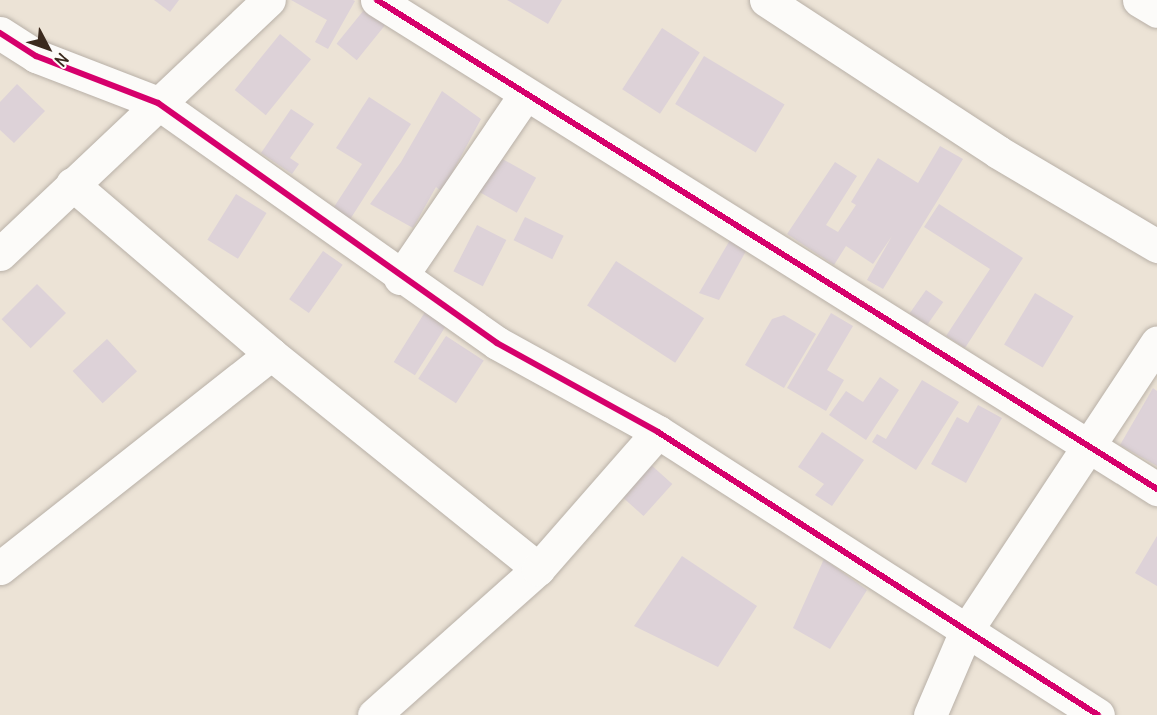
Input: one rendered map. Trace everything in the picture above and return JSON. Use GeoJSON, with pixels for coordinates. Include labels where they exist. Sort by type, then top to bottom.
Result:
{"type":"FeatureCollection","features":[{"type":"Feature","properties":{"kind":"street"},"geometry":{"type":"LineString","coordinates":[[0,254],[268,0]]}},
{"type":"Feature","properties":{"kind":"street"},"geometry":{"type":"LineString","coordinates":[[377,0],[525,95],[1157,489]]}},
{"type":"Feature","properties":{"kind":"street"},"geometry":{"type":"LineString","coordinates":[[766,0],[998,152],[1157,246]]}},
{"type":"Feature","properties":{"kind":"street"},"geometry":{"type":"LineString","coordinates":[[1139,0],[1157,11]]}},
{"type":"Feature","properties":{"kind":"street"},"geometry":{"type":"LineString","coordinates":[[0,33],[36,56],[158,103],[400,278],[497,343],[658,432],[1098,715]]}},
{"type":"Feature","properties":{"kind":"street"},"geometry":{"type":"LineString","coordinates":[[400,278],[525,95]]}},
{"type":"Feature","properties":{"kind":"street"},"geometry":{"type":"LineString","coordinates":[[72,184],[271,354],[538,569]]}},
{"type":"Feature","properties":{"kind":"street"},"geometry":{"type":"LineString","coordinates":[[930,715],[966,631],[1086,445],[1157,342]]}},
{"type":"Feature","properties":{"kind":"street"},"geometry":{"type":"LineString","coordinates":[[0,568],[271,354]]}},
{"type":"Feature","properties":{"kind":"street"},"geometry":{"type":"LineString","coordinates":[[374,715],[538,569],[658,432]]}},
{"type":"Feature","properties":{"kind":"building"},"geometry":{"type":"Polygon","coordinates":[[[154,0],[179,0],[170,12],[154,0]]]}},
{"type":"Feature","properties":{"kind":"building"},"geometry":{"type":"Polygon","coordinates":[[[291,0],[355,1],[328,49],[315,42],[327,20],[291,0]]]}},
{"type":"Feature","properties":{"kind":"building"},"geometry":{"type":"Polygon","coordinates":[[[507,0],[562,0],[548,24],[507,0]]]}},
{"type":"Feature","properties":{"kind":"building"},"geometry":{"type":"Polygon","coordinates":[[[368,5],[388,21],[357,60],[337,44],[368,5]]]}},
{"type":"Feature","properties":{"kind":"building"},"geometry":{"type":"Polygon","coordinates":[[[662,28],[700,53],[660,114],[622,89],[662,28]]]}},
{"type":"Feature","properties":{"kind":"building"},"geometry":{"type":"Polygon","coordinates":[[[280,34],[311,59],[266,115],[235,90],[280,34]]]}},
{"type":"Feature","properties":{"kind":"building"},"geometry":{"type":"Polygon","coordinates":[[[704,56],[785,104],[756,152],[675,104],[704,56]]]}},
{"type":"Feature","properties":{"kind":"building"},"geometry":{"type":"Polygon","coordinates":[[[17,84],[45,111],[14,143],[0,130],[0,102],[17,84]]]}},
{"type":"Feature","properties":{"kind":"building"},"geometry":{"type":"Polygon","coordinates":[[[442,91],[481,119],[442,192],[436,187],[413,228],[370,204],[401,162],[442,91]]]}},
{"type":"Feature","properties":{"kind":"building"},"geometry":{"type":"Polygon","coordinates":[[[369,97],[411,124],[349,221],[332,210],[362,164],[336,148],[369,97]]]}},
{"type":"Feature","properties":{"kind":"building"},"geometry":{"type":"Polygon","coordinates":[[[291,109],[314,124],[290,158],[299,164],[292,174],[261,153],[291,109]]]}},
{"type":"Feature","properties":{"kind":"building"},"geometry":{"type":"Polygon","coordinates":[[[940,146],[963,159],[883,289],[867,280],[892,236],[873,264],[846,246],[834,265],[787,234],[835,162],[857,176],[826,225],[838,232],[856,205],[851,202],[878,158],[918,183],[940,146]]]}},
{"type":"Feature","properties":{"kind":"building"},"geometry":{"type":"Polygon","coordinates":[[[488,151],[536,178],[517,213],[469,186],[488,151]]]}},
{"type":"Feature","properties":{"kind":"building"},"geometry":{"type":"Polygon","coordinates":[[[236,194],[267,213],[238,259],[207,240],[236,194]]]}},
{"type":"Feature","properties":{"kind":"building"},"geometry":{"type":"Polygon","coordinates":[[[939,204],[1023,258],[965,348],[946,336],[990,269],[924,227],[939,204]]]}},
{"type":"Feature","properties":{"kind":"building"},"geometry":{"type":"Polygon","coordinates":[[[525,217],[564,236],[552,259],[514,240],[525,217]]]}},
{"type":"Feature","properties":{"kind":"building"},"geometry":{"type":"Polygon","coordinates":[[[477,225],[506,240],[483,286],[453,271],[477,225]]]}},
{"type":"Feature","properties":{"kind":"building"},"geometry":{"type":"Polygon","coordinates":[[[730,240],[746,251],[719,300],[699,293],[730,240]]]}},
{"type":"Feature","properties":{"kind":"building"},"geometry":{"type":"Polygon","coordinates":[[[323,251],[343,265],[309,313],[289,299],[323,251]]]}},
{"type":"Feature","properties":{"kind":"building"},"geometry":{"type":"Polygon","coordinates":[[[616,261],[704,318],[675,363],[587,305],[616,261]]]}},
{"type":"Feature","properties":{"kind":"building"},"geometry":{"type":"Polygon","coordinates":[[[37,284],[66,313],[31,348],[2,319],[37,284]]]}},
{"type":"Feature","properties":{"kind":"building"},"geometry":{"type":"Polygon","coordinates":[[[926,290],[943,302],[927,326],[909,314],[926,290]]]}},
{"type":"Feature","properties":{"kind":"building"},"geometry":{"type":"Polygon","coordinates":[[[1035,293],[1074,316],[1043,368],[1004,344],[1035,293]]]}},
{"type":"Feature","properties":{"kind":"building"},"geometry":{"type":"Polygon","coordinates":[[[425,312],[446,325],[415,375],[394,362],[425,312]]]}},
{"type":"Feature","properties":{"kind":"building"},"geometry":{"type":"Polygon","coordinates":[[[831,313],[853,326],[827,370],[844,380],[826,411],[787,388],[831,313]]]}},
{"type":"Feature","properties":{"kind":"building"},"geometry":{"type":"Polygon","coordinates":[[[784,315],[816,334],[784,388],[745,365],[772,319],[784,315]]]}},
{"type":"Feature","properties":{"kind":"building"},"geometry":{"type":"Polygon","coordinates":[[[446,336],[484,361],[456,403],[418,379],[446,336]]]}},
{"type":"Feature","properties":{"kind":"building"},"geometry":{"type":"Polygon","coordinates":[[[107,339],[137,371],[103,403],[73,371],[107,339]]]}},
{"type":"Feature","properties":{"kind":"building"},"geometry":{"type":"Polygon","coordinates":[[[880,377],[899,390],[866,440],[829,415],[846,391],[863,402],[880,377]]]}},
{"type":"Feature","properties":{"kind":"building"},"geometry":{"type":"Polygon","coordinates":[[[922,380],[959,402],[916,470],[872,442],[877,434],[886,439],[922,380]]]}},
{"type":"Feature","properties":{"kind":"building"},"geometry":{"type":"Polygon","coordinates":[[[1153,388],[1157,391],[1157,466],[1120,445],[1153,388]]]}},
{"type":"Feature","properties":{"kind":"building"},"geometry":{"type":"Polygon","coordinates":[[[978,405],[1002,418],[966,483],[931,464],[957,417],[968,423],[978,405]]]}},
{"type":"Feature","properties":{"kind":"building"},"geometry":{"type":"Polygon","coordinates":[[[822,432],[864,460],[832,506],[815,495],[824,484],[798,467],[822,432]]]}},
{"type":"Feature","properties":{"kind":"building"},"geometry":{"type":"Polygon","coordinates":[[[650,464],[672,484],[644,516],[621,496],[650,464]]]}},
{"type":"Feature","properties":{"kind":"building"},"geometry":{"type":"Polygon","coordinates":[[[1157,536],[1157,586],[1135,573],[1157,536]]]}},
{"type":"Feature","properties":{"kind":"building"},"geometry":{"type":"Polygon","coordinates":[[[682,556],[757,606],[718,667],[634,626],[682,556]]]}},
{"type":"Feature","properties":{"kind":"building"},"geometry":{"type":"Polygon","coordinates":[[[824,559],[867,590],[830,649],[793,628],[824,559]]]}},
{"type":"Feature","properties":{"kind":"cycle path"},"geometry":{"type":"LineString","coordinates":[[377,0],[1157,489]]}},
{"type":"Feature","properties":{"kind":"cycle path"},"geometry":{"type":"LineString","coordinates":[[0,33],[36,56],[158,103],[497,343],[658,432],[1098,715]]}}]}
